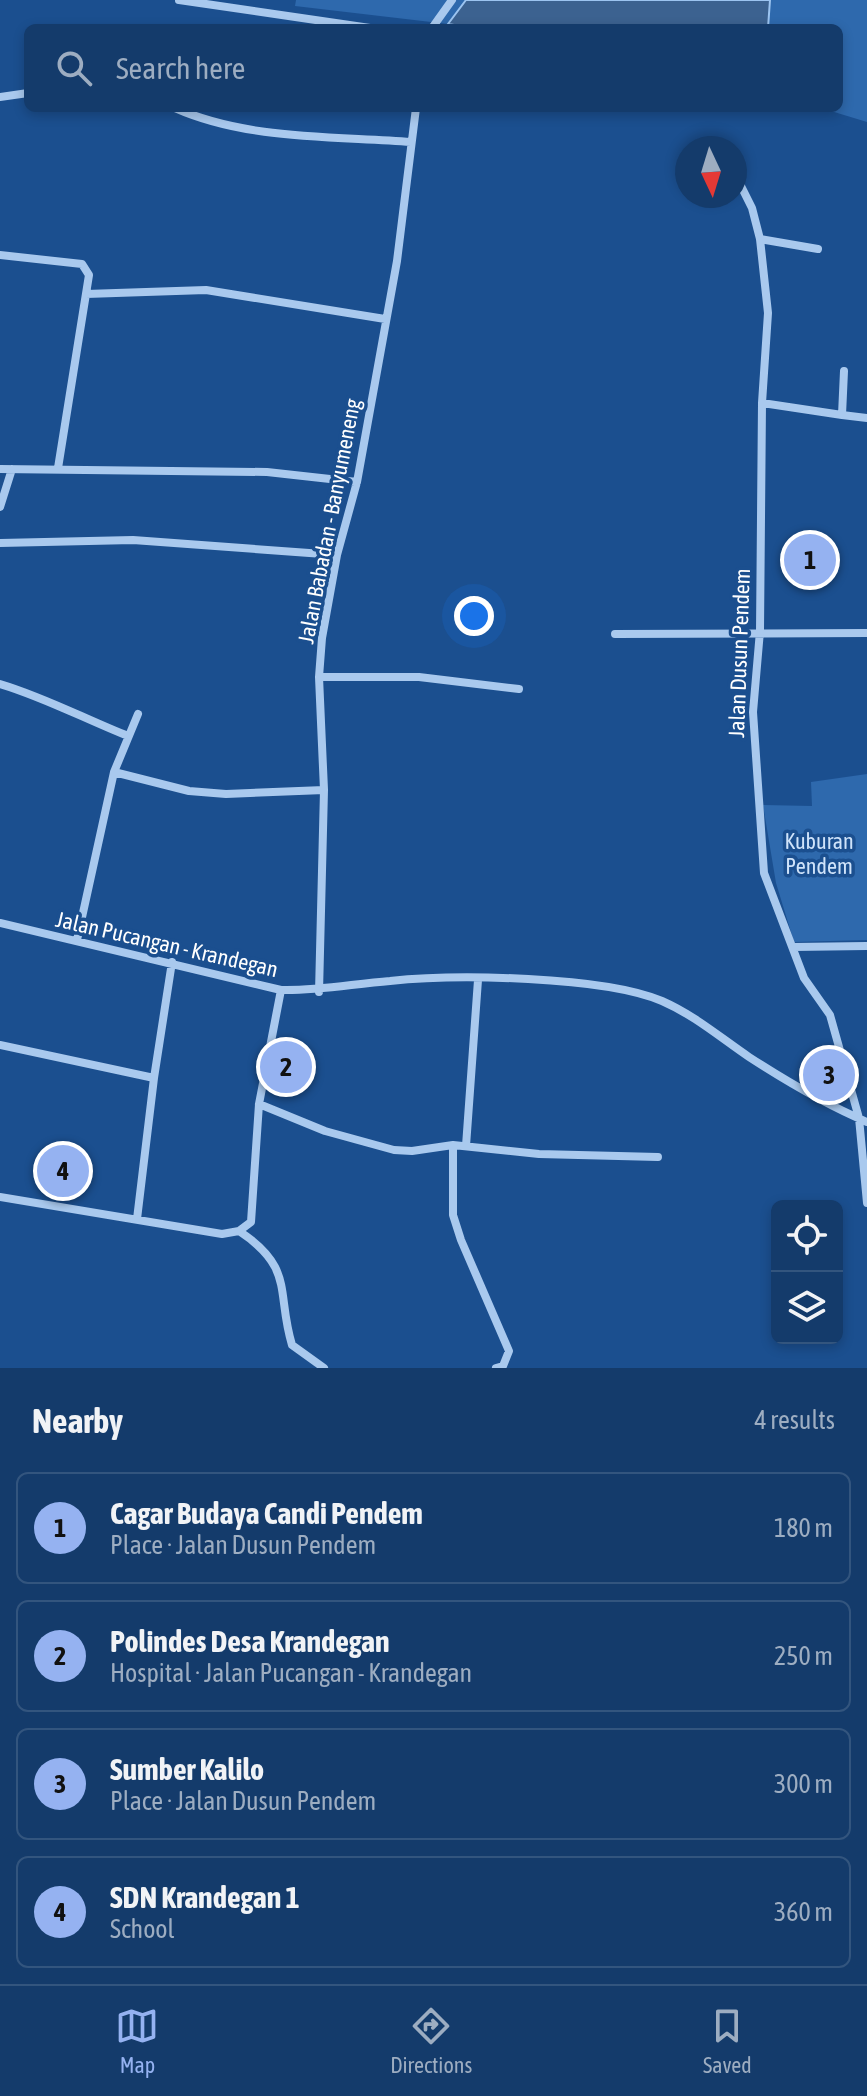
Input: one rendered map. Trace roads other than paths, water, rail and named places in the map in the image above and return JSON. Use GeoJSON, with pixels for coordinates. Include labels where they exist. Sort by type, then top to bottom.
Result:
{"type":"FeatureCollection","features":[{"type":"Feature","properties":{"kind":"street"},"geometry":{"type":"LineString","coordinates":[[179,0],[343,24]]}},
{"type":"Feature","properties":{"kind":"street"},"geometry":{"type":"LineString","coordinates":[[435,24],[452,0]]}},
{"type":"Feature","properties":{"kind":"street"},"geometry":{"type":"LineString","coordinates":[[0,97],[24,94]]}},
{"type":"Feature","properties":{"kind":"street"},"geometry":{"type":"LineString","coordinates":[[184,112],[239,129],[411,142]]}},
{"type":"Feature","properties":{"kind":"street","name":"Jalan Babadan - Banyumeneng"},"geometry":{"type":"LineString","coordinates":[[319,992],[324,790],[319,677],[337,555],[357,482],[397,261],[415,112]]}},
{"type":"Feature","properties":{"kind":"street","name":"Jalan Dusun Pendem"},"geometry":{"type":"LineString","coordinates":[[747,198],[760,239],[768,313],[762,403],[760,631],[753,712],[757,813],[764,873],[804,978],[830,1015],[863,1120],[867,1203]]}},
{"type":"Feature","properties":{"kind":"street"},"geometry":{"type":"LineString","coordinates":[[760,239],[818,249]]}},
{"type":"Feature","properties":{"kind":"street"},"geometry":{"type":"LineString","coordinates":[[0,255],[82,264],[89,275],[58,468]]}},
{"type":"Feature","properties":{"kind":"street"},"geometry":{"type":"LineString","coordinates":[[86,294],[206,290],[385,319]]}},
{"type":"Feature","properties":{"kind":"street"},"geometry":{"type":"LineString","coordinates":[[842,415],[844,371]]}},
{"type":"Feature","properties":{"kind":"street"},"geometry":{"type":"LineString","coordinates":[[762,403],[867,418]]}},
{"type":"Feature","properties":{"kind":"street"},"geometry":{"type":"LineString","coordinates":[[0,469],[267,472],[357,482]]}},
{"type":"Feature","properties":{"kind":"street"},"geometry":{"type":"LineString","coordinates":[[0,507],[12,469]]}},
{"type":"Feature","properties":{"kind":"street"},"geometry":{"type":"LineString","coordinates":[[0,543],[133,540],[337,555]]}},
{"type":"Feature","properties":{"kind":"street"},"geometry":{"type":"LineString","coordinates":[[615,634],[760,631],[867,633]]}},
{"type":"Feature","properties":{"kind":"street"},"geometry":{"type":"LineString","coordinates":[[319,677],[419,677],[519,689]]}},
{"type":"Feature","properties":{"kind":"street"},"geometry":{"type":"LineString","coordinates":[[0,684],[32,694],[63,711],[128,736]]}},
{"type":"Feature","properties":{"kind":"street"},"geometry":{"type":"LineString","coordinates":[[77,940],[114,772],[138,714]]}},
{"type":"Feature","properties":{"kind":"street"},"geometry":{"type":"LineString","coordinates":[[114,772],[214,793],[324,790]]}},
{"type":"Feature","properties":{"kind":"street","name":"Jalan Pucangan - Krandegan"},"geometry":{"type":"LineString","coordinates":[[0,923],[281,990],[319,992],[390,981],[478,980],[537,981],[640,994],[664,1002],[696,1020],[785,1079],[863,1120]]}},
{"type":"Feature","properties":{"kind":"street"},"geometry":{"type":"LineString","coordinates":[[793,947],[867,946]]}},
{"type":"Feature","properties":{"kind":"street"},"geometry":{"type":"LineString","coordinates":[[137,1219],[172,962]]}},
{"type":"Feature","properties":{"kind":"street"},"geometry":{"type":"LineString","coordinates":[[466,1146],[478,980]]}},
{"type":"Feature","properties":{"kind":"street"},"geometry":{"type":"LineString","coordinates":[[0,1197],[222,1234],[239,1231],[251,1222],[259,1104],[281,990]]}},
{"type":"Feature","properties":{"kind":"street"},"geometry":{"type":"LineString","coordinates":[[0,1045],[154,1078]]}},
{"type":"Feature","properties":{"kind":"street"},"geometry":{"type":"LineString","coordinates":[[259,1104],[325,1131],[394,1150],[412,1151],[453,1145],[539,1154],[658,1157]]}},
{"type":"Feature","properties":{"kind":"street"},"geometry":{"type":"LineString","coordinates":[[453,1145],[453,1215],[509,1351],[503,1366],[496,1368]]}},
{"type":"Feature","properties":{"kind":"street"},"geometry":{"type":"LineString","coordinates":[[239,1231],[274,1262],[284,1288],[292,1345],[324,1368]]}},
{"type":"Feature","properties":{"kind":"place","name":"Cagar Budaya Candi Pendem"},"geometry":{"type":"Point","coordinates":[810,560]}},
{"type":"Feature","properties":{"kind":"place","name":"Polindes Desa Krandegan"},"geometry":{"type":"Point","coordinates":[286,1067]}},
{"type":"Feature","properties":{"kind":"place","name":"Sumber Kalilo"},"geometry":{"type":"Point","coordinates":[829,1075]}},
{"type":"Feature","properties":{"kind":"place","name":"SDN Krandegan 1"},"geometry":{"type":"Point","coordinates":[63,1171]}},
{"type":"Feature","properties":{"kind":"park label","name":"Kuburan Pendem"},"geometry":{"type":"Point","coordinates":[819,854]}}]}
